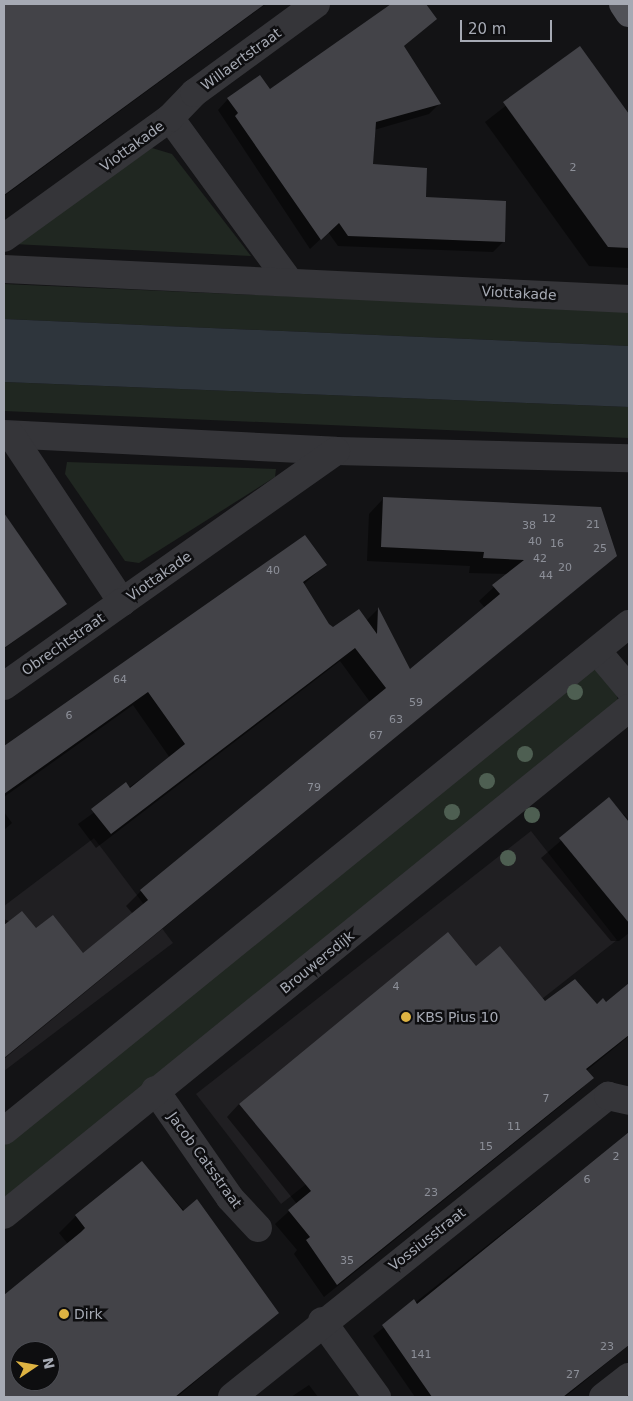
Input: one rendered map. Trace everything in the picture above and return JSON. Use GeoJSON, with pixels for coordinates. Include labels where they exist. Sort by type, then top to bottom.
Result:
{"type":"FeatureCollection","features":[{"type":"Feature","properties":{"kind":"main road"},"geometry":{"type":"LineString","coordinates":[[623,4],[629,13]]}},
{"type":"Feature","properties":{"kind":"street","name":"Willaertstraat"},"geometry":{"type":"LineString","coordinates":[[170,118],[194,93],[316,4]]}},
{"type":"Feature","properties":{"kind":"street","name":"Viottakade"},"geometry":{"type":"LineString","coordinates":[[9,234],[170,118],[288,280]]}},
{"type":"Feature","properties":{"kind":"street","name":"Viottakade"},"geometry":{"type":"LineString","coordinates":[[4,269],[288,280],[629,299]]}},
{"type":"Feature","properties":{"kind":"street","name":"Viottakade"},"geometry":{"type":"LineString","coordinates":[[8,435],[336,451],[629,458]]}},
{"type":"Feature","properties":{"kind":"street","name":"Viottakade"},"geometry":{"type":"LineString","coordinates":[[8,435],[122,602],[336,451]]}},
{"type":"Feature","properties":{"kind":"street","name":"Obrechtstraat"},"geometry":{"type":"LineString","coordinates":[[4,686],[122,602]]}},
{"type":"Feature","properties":{"kind":"street"},"geometry":{"type":"LineString","coordinates":[[4,1131],[629,624]]}},
{"type":"Feature","properties":{"kind":"street"},"geometry":{"type":"LineString","coordinates":[[597,651],[629,689]]}},
{"type":"Feature","properties":{"kind":"street","name":"Brouwersdijk"},"geometry":{"type":"LineString","coordinates":[[4,1215],[155,1090],[629,708]]}},
{"type":"Feature","properties":{"kind":"street","name":"Jacob Catsstraat"},"geometry":{"type":"LineString","coordinates":[[155,1090],[230,1198],[258,1228]]}},
{"type":"Feature","properties":{"kind":"street","name":"Vossiusstraat"},"geometry":{"type":"LineString","coordinates":[[232,1397],[322,1321],[608,1096],[629,1100]]}},
{"type":"Feature","properties":{"kind":"street"},"geometry":{"type":"LineString","coordinates":[[322,1321],[376,1397]]}},
{"type":"Feature","properties":{"kind":"street"},"geometry":{"type":"LineString","coordinates":[[603,1397],[629,1377]]}},
{"type":"Feature","properties":{"kind":"shaded area"},"geometry":{"type":"Polygon","coordinates":[[[152,148],[172,154],[251,256],[13,244],[152,148]]]}},
{"type":"Feature","properties":{"kind":"shaded area"},"geometry":{"type":"Polygon","coordinates":[[[4,284],[629,311],[629,346],[4,319],[4,284]]]}},
{"type":"Feature","properties":{"kind":"shaded area"},"geometry":{"type":"Polygon","coordinates":[[[4,319],[629,346],[629,407],[4,382],[4,319]]]}},
{"type":"Feature","properties":{"kind":"shaded area"},"geometry":{"type":"Polygon","coordinates":[[[4,382],[629,407],[629,438],[4,411],[4,382]]]}},
{"type":"Feature","properties":{"kind":"shaded area"},"geometry":{"type":"Polygon","coordinates":[[[67,462],[276,469],[275,477],[139,563],[125,561],[65,474],[67,462]]]}},
{"type":"Feature","properties":{"kind":"shaded area"},"geometry":{"type":"Polygon","coordinates":[[[586,670],[602,670],[614,682],[618,701],[4,1202],[4,1146],[586,670]]]}},
{"type":"Feature","properties":{"kind":"shaded area","name":"KBS Pius 10"},"geometry":{"type":"Polygon","coordinates":[[[531,831],[617,940],[281,1204],[196,1094],[531,831]]]}},
{"type":"Feature","properties":{"kind":"shaded area"},"geometry":{"type":"Polygon","coordinates":[[[94,838],[173,943],[4,1071],[4,906],[94,838]]]}},
{"type":"Feature","properties":{"kind":"building"},"geometry":{"type":"Polygon","coordinates":[[[4,4],[265,4],[4,195],[4,4]]]}},
{"type":"Feature","properties":{"kind":"building"},"geometry":{"type":"Polygon","coordinates":[[[391,4],[426,4],[437,19],[404,46],[441,104],[376,122],[373,164],[427,168],[426,197],[506,201],[505,242],[348,236],[339,223],[321,240],[235,116],[238,113],[227,98],[260,75],[270,89],[391,4]]]}},
{"type":"Feature","properties":{"kind":"building"},"geometry":{"type":"Polygon","coordinates":[[[580,46],[629,114],[629,248],[608,247],[503,102],[580,46]]]}},
{"type":"Feature","properties":{"kind":"building"},"geometry":{"type":"Polygon","coordinates":[[[383,497],[601,507],[617,556],[4,1058],[4,925],[22,911],[36,928],[53,915],[83,953],[148,900],[140,890],[386,688],[355,648],[111,834],[91,809],[126,782],[130,788],[185,744],[148,692],[4,794],[4,746],[305,535],[327,565],[303,582],[329,624],[333,627],[359,609],[377,634],[378,607],[410,669],[500,594],[492,585],[524,560],[483,558],[484,552],[381,547],[383,497]]]}},
{"type":"Feature","properties":{"kind":"building"},"geometry":{"type":"Polygon","coordinates":[[[4,513],[67,604],[4,648],[4,513]]]}},
{"type":"Feature","properties":{"kind":"building"},"geometry":{"type":"Polygon","coordinates":[[[609,797],[629,822],[629,923],[559,838],[609,797]]]}},
{"type":"Feature","properties":{"kind":"building"},"geometry":{"type":"Polygon","coordinates":[[[448,932],[476,966],[500,946],[545,1001],[575,979],[597,1004],[603,998],[606,1002],[629,983],[629,1035],[586,1069],[594,1078],[337,1285],[306,1240],[310,1237],[288,1210],[311,1191],[239,1104],[448,932]]]}},
{"type":"Feature","properties":{"kind":"building"},"geometry":{"type":"Polygon","coordinates":[[[629,1132],[629,1345],[563,1397],[432,1397],[382,1325],[414,1299],[417,1304],[629,1132]]]}},
{"type":"Feature","properties":{"kind":"building"},"geometry":{"type":"Polygon","coordinates":[[[142,1161],[183,1211],[197,1199],[279,1313],[175,1397],[4,1397],[4,1295],[85,1228],[75,1215],[142,1161]]]}},
{"type":"Feature","properties":{"kind":"place","name":"KBS Pius 10"},"geometry":{"type":"Point","coordinates":[406,1017]}},
{"type":"Feature","properties":{"kind":"place","name":"Dirk"},"geometry":{"type":"Point","coordinates":[64,1314]}}]}
